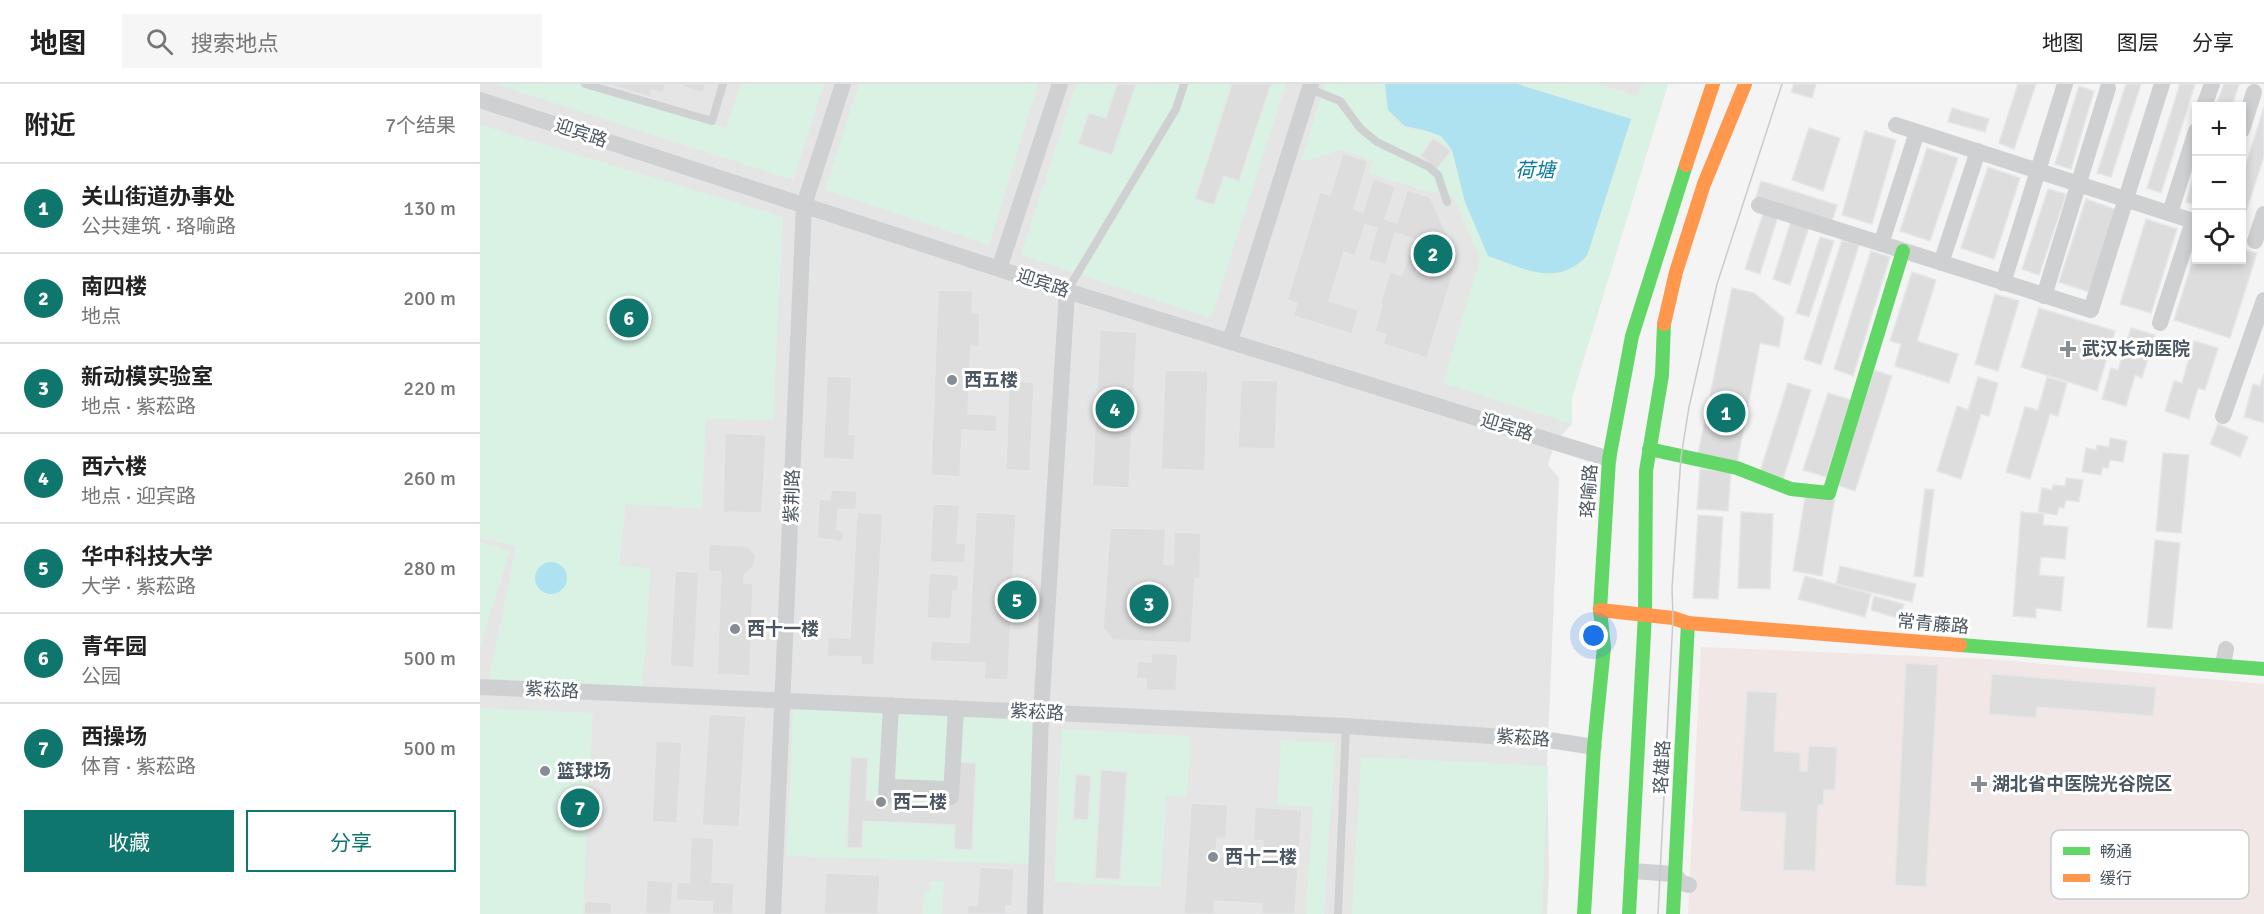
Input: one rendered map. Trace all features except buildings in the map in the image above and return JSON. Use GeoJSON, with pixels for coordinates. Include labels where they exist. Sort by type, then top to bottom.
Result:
{"type":"FeatureCollection","features":[{"type":"Feature","properties":{"kind":"main road","name":"珞喻路"},"geometry":{"type":"LineString","coordinates":[[1584,914],[1594,747],[1604,647],[1600,610],[1609,459],[1632,336],[1713,84]]}},
{"type":"Feature","properties":{"kind":"main road"},"geometry":{"type":"LineString","coordinates":[[1629,914],[1645,614],[1646,471],[1662,375],[1664,325],[1673,285],[1704,184],[1745,84]]}},
{"type":"Feature","properties":{"kind":"main road"},"geometry":{"type":"LineString","coordinates":[[1649,449],[1737,468],[1791,489],[1836,494],[1903,251]]}},
{"type":"Feature","properties":{"kind":"main road","name":"常青藤路"},"geometry":{"type":"LineString","coordinates":[[1600,610],[1673,618],[1688,623],[2225,657],[2264,669]]}},
{"type":"Feature","properties":{"kind":"main road","name":"珞雄路"},"geometry":{"type":"LineString","coordinates":[[1672,914],[1688,623]]}},
{"type":"Feature","properties":{"kind":"street","name":"紫荆路"},"geometry":{"type":"LineString","coordinates":[[774,914],[804,205],[843,84]]}},
{"type":"Feature","properties":{"kind":"street"},"geometry":{"type":"LineString","coordinates":[[999,268],[1060,84]]}},
{"type":"Feature","properties":{"kind":"street"},"geometry":{"type":"LineString","coordinates":[[2003,283],[2065,84]]}},
{"type":"Feature","properties":{"kind":"street"},"geometry":{"type":"LineString","coordinates":[[1760,206],[2091,310],[2162,84]]}},
{"type":"Feature","properties":{"kind":"street"},"geometry":{"type":"LineString","coordinates":[[2205,102],[2212,84]]}},
{"type":"Feature","properties":{"kind":"street"},"geometry":{"type":"LineString","coordinates":[[1230,341],[1311,87]]}},
{"type":"Feature","properties":{"kind":"street"},"geometry":{"type":"LineString","coordinates":[[2044,296],[2108,87]]}},
{"type":"Feature","properties":{"kind":"street"},"geometry":{"type":"LineString","coordinates":[[2246,115],[2254,92]]}},
{"type":"Feature","properties":{"kind":"street","name":"迎宾路"},"geometry":{"type":"LineString","coordinates":[[480,100],[1067,291],[1609,459]]}},
{"type":"Feature","properties":{"kind":"street"},"geometry":{"type":"LineString","coordinates":[[1896,125],[2192,220]]}},
{"type":"Feature","properties":{"kind":"street"},"geometry":{"type":"LineString","coordinates":[[1881,244],[1917,132]]}},
{"type":"Feature","properties":{"kind":"street"},"geometry":{"type":"LineString","coordinates":[[2170,213],[2192,144]]}},
{"type":"Feature","properties":{"kind":"street"},"geometry":{"type":"LineString","coordinates":[[1941,263],[1978,151]]}},
{"type":"Feature","properties":{"kind":"street"},"geometry":{"type":"LineString","coordinates":[[2253,240],[2264,214]]}},
{"type":"Feature","properties":{"kind":"street"},"geometry":{"type":"LineString","coordinates":[[2160,323],[2192,230]]}},
{"type":"Feature","properties":{"kind":"street"},"geometry":{"type":"LineString","coordinates":[[1035,914],[1041,713],[1067,291]]}},
{"type":"Feature","properties":{"kind":"street"},"geometry":{"type":"LineString","coordinates":[[2223,416],[2264,300]]}},
{"type":"Feature","properties":{"kind":"street","name":"紫菘路"},"geometry":{"type":"LineString","coordinates":[[480,687],[1346,726],[1549,740],[1594,747]]}},
{"type":"Feature","properties":{"kind":"street"},"geometry":{"type":"LineString","coordinates":[[891,705],[887,791],[950,793],[956,708]]}},
{"type":"Feature","properties":{"kind":"street"},"geometry":{"type":"LineString","coordinates":[[1632,871],[1674,874],[1682,883],[1689,885]]}},
{"type":"Feature","properties":{"kind":"lane"},"geometry":{"type":"LineString","coordinates":[[585,84],[712,121],[723,84]]}},
{"type":"Feature","properties":{"kind":"lane"},"geometry":{"type":"LineString","coordinates":[[1067,291],[1176,109],[1184,84]]}},
{"type":"Feature","properties":{"kind":"lane"},"geometry":{"type":"LineString","coordinates":[[1311,87],[1340,101],[1360,128],[1377,142],[1429,167],[1438,175],[1447,202]]}},
{"type":"Feature","properties":{"kind":"lane"},"geometry":{"type":"LineString","coordinates":[[1338,914],[1346,726]]}},
{"type":"Feature","properties":{"kind":"shaded area"},"geometry":{"type":"Polygon","coordinates":[[[480,84],[1668,84],[1572,397],[1572,424],[1555,442],[1548,465],[1559,478],[1547,764],[1549,873],[1547,914],[480,914],[480,84]]]}},
{"type":"Feature","properties":{"kind":"shaded area","name":"湖北省中医院光谷院区"},"geometry":{"type":"Polygon","coordinates":[[[1701,647],[1989,659],[2264,684],[2264,914],[1688,914],[1701,647]]]}},
{"type":"Feature","properties":{"kind":"green space"},"geometry":{"type":"Polygon","coordinates":[[[496,84],[588,84],[726,128],[741,84],[824,84],[793,180],[496,84]]]}},
{"type":"Feature","properties":{"kind":"green space"},"geometry":{"type":"Polygon","coordinates":[[[859,84],[1038,84],[989,245],[825,190],[859,84]]]}},
{"type":"Feature","properties":{"kind":"green space"},"geometry":{"type":"Polygon","coordinates":[[[1076,84],[1286,84],[1211,318],[1021,255],[1076,84]]]}},
{"type":"Feature","properties":{"kind":"green space"},"geometry":{"type":"Polygon","coordinates":[[[1325,84],[1385,84],[1387,103],[1392,115],[1400,124],[1438,134],[1447,143],[1458,167],[1465,202],[1631,120],[1517,84],[1598,84],[1637,96],[1642,84],[1668,84],[1572,397],[1572,424],[1443,383],[1480,259],[1454,197],[1419,189],[1369,173],[1373,160],[1341,150],[1301,162],[1325,84]]]}},
{"type":"Feature","properties":{"kind":"green space"},"geometry":{"type":"Polygon","coordinates":[[[480,125],[783,217],[773,420],[706,419],[702,509],[626,504],[619,566],[651,568],[642,688],[489,680],[516,546],[480,538],[480,125]]]}},
{"type":"Feature","properties":{"kind":"green space"},"geometry":{"type":"Polygon","coordinates":[[[480,542],[510,551],[480,646],[480,542]]]}},
{"type":"Feature","properties":{"kind":"green space"},"geometry":{"type":"Polygon","coordinates":[[[480,708],[593,713],[583,914],[480,914],[480,708]]]}},
{"type":"Feature","properties":{"kind":"green space"},"geometry":{"type":"Polygon","coordinates":[[[793,709],[1036,717],[1031,864],[787,856],[793,709]]]}},
{"type":"Feature","properties":{"kind":"green space"},"geometry":{"type":"Polygon","coordinates":[[[1062,729],[1190,736],[1187,797],[1166,796],[1161,887],[1054,882],[1062,729]]]}},
{"type":"Feature","properties":{"kind":"green space"},"geometry":{"type":"Polygon","coordinates":[[[1281,740],[1335,743],[1324,914],[1306,914],[1313,807],[1277,804],[1281,740]]]}},
{"type":"Feature","properties":{"kind":"green space"},"geometry":{"type":"Polygon","coordinates":[[[1361,757],[1548,766],[1542,914],[1352,914],[1361,757]]]}},
{"type":"Feature","properties":{"kind":"green space"},"geometry":{"type":"Polygon","coordinates":[[[930,881],[944,881],[942,914],[923,914],[924,892],[930,892],[930,881]]]}},
{"type":"Feature","properties":{"kind":"water","name":"荷塘"},"geometry":{"type":"Polygon","coordinates":[[[1385,84],[1517,84],[1631,119],[1587,256],[1575,266],[1551,273],[1527,270],[1488,256],[1465,202],[1452,150],[1441,136],[1405,126],[1388,110],[1385,84]]]}},
{"type":"Feature","properties":{"kind":"water"},"geometry":{"type":"Polygon","coordinates":[[[551,562],[563,566],[567,578],[563,590],[551,594],[539,590],[535,578],[539,566],[551,562]]]}},
{"type":"Feature","properties":{"kind":"tram line"},"geometry":{"type":"LineString","coordinates":[[1658,914],[1673,618],[1672,588],[1681,457],[1689,407],[1717,284],[1782,84]]}},
{"type":"Feature","properties":{"kind":"traffic: fast"},"geometry":{"type":"LineString","coordinates":[[1584,914],[1594,747],[1604,647],[1600,610],[1609,459],[1632,336],[1686,165]]}},
{"type":"Feature","properties":{"kind":"traffic: fast"},"geometry":{"type":"LineString","coordinates":[[1649,449],[1737,468],[1791,489],[1829,493],[1903,251]]}},
{"type":"Feature","properties":{"kind":"traffic: fast"},"geometry":{"type":"LineString","coordinates":[[1629,914],[1645,614],[1646,471],[1662,375],[1664,324]]}},
{"type":"Feature","properties":{"kind":"traffic: fast"},"geometry":{"type":"LineString","coordinates":[[1673,914],[1688,623]]}},
{"type":"Feature","properties":{"kind":"traffic: fast"},"geometry":{"type":"LineString","coordinates":[[1960,645],[2264,669]]}},
{"type":"Feature","properties":{"kind":"traffic: slow"},"geometry":{"type":"LineString","coordinates":[[1686,165],[1713,84]]}},
{"type":"Feature","properties":{"kind":"traffic: slow"},"geometry":{"type":"LineString","coordinates":[[1664,324],[1676,272],[1704,184],[1745,84]]}},
{"type":"Feature","properties":{"kind":"traffic: slow"},"geometry":{"type":"LineString","coordinates":[[1600,610],[1673,618],[1688,623],[1960,645]]}},
{"type":"Feature","properties":{"kind":"place","name":"南四楼"},"geometry":{"type":"Point","coordinates":[1433,254]}},
{"type":"Feature","properties":{"kind":"place","name":"青年园"},"geometry":{"type":"Point","coordinates":[629,318]}},
{"type":"Feature","properties":{"kind":"place","name":"武汉长动医院"},"geometry":{"type":"Point","coordinates":[2068,349]}},
{"type":"Feature","properties":{"kind":"place","name":"西五楼"},"geometry":{"type":"Point","coordinates":[952,380]}},
{"type":"Feature","properties":{"kind":"place","name":"西六楼"},"geometry":{"type":"Point","coordinates":[1115,409]}},
{"type":"Feature","properties":{"kind":"place","name":"关山街道办事处"},"geometry":{"type":"Point","coordinates":[1726,413]}},
{"type":"Feature","properties":{"kind":"place","name":"华中科技大学"},"geometry":{"type":"Point","coordinates":[1017,600]}},
{"type":"Feature","properties":{"kind":"place","name":"新动模实验室"},"geometry":{"type":"Point","coordinates":[1149,604]}},
{"type":"Feature","properties":{"kind":"place","name":"西十一楼"},"geometry":{"type":"Point","coordinates":[735,629]}},
{"type":"Feature","properties":{"kind":"place","name":"篮球场"},"geometry":{"type":"Point","coordinates":[545,771]}},
{"type":"Feature","properties":{"kind":"place","name":"湖北省中医院光谷院区"},"geometry":{"type":"Point","coordinates":[1979,784]}},
{"type":"Feature","properties":{"kind":"place","name":"西二楼"},"geometry":{"type":"Point","coordinates":[881,802]}},
{"type":"Feature","properties":{"kind":"place","name":"西操场"},"geometry":{"type":"Point","coordinates":[580,808]}},
{"type":"Feature","properties":{"kind":"place","name":"西十二楼"},"geometry":{"type":"Point","coordinates":[1213,857]}}]}
